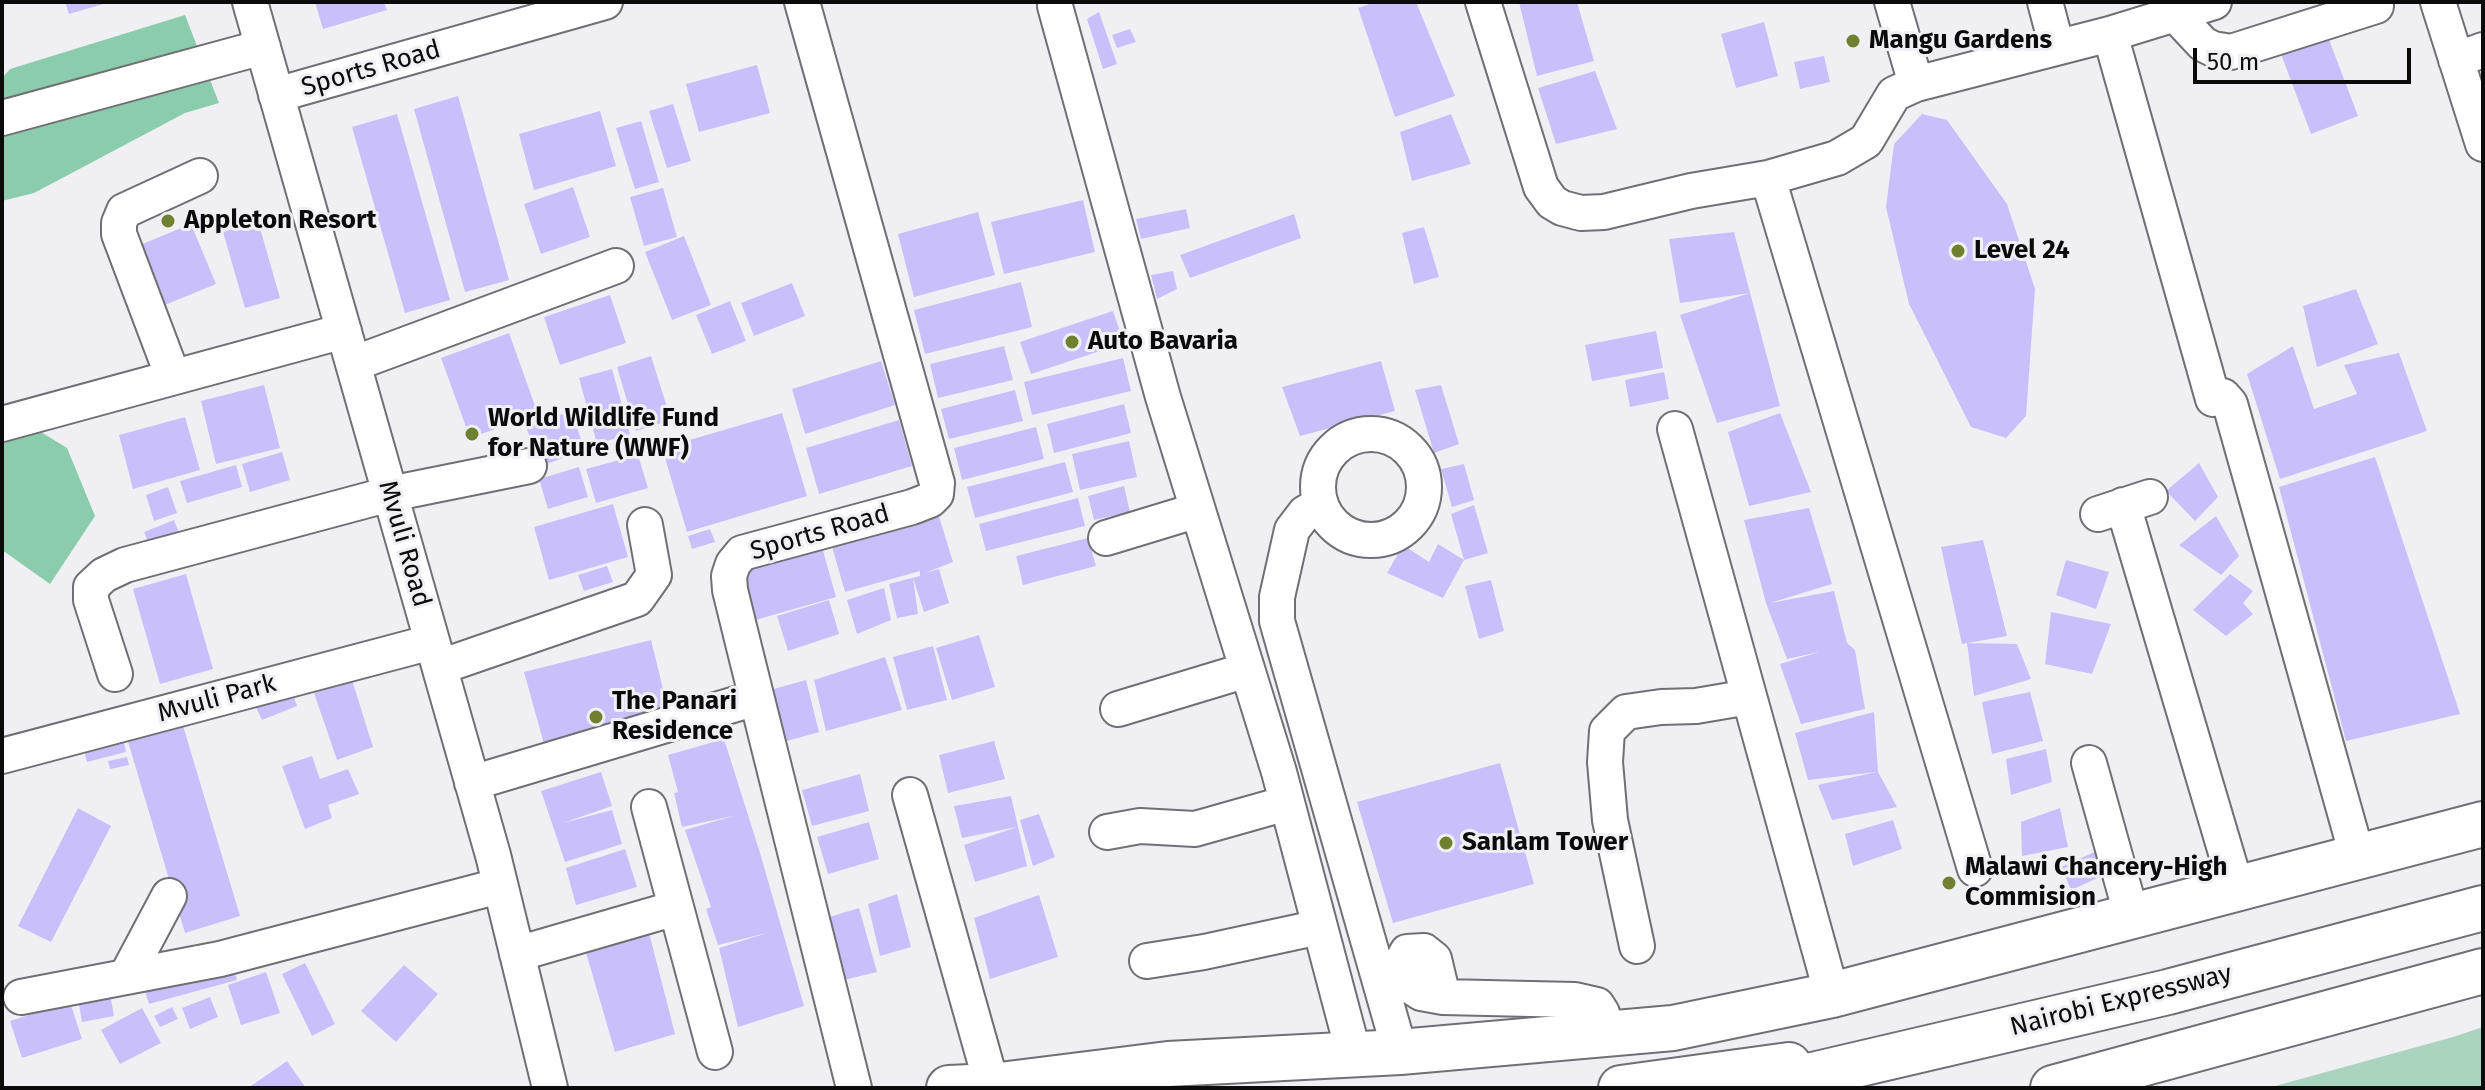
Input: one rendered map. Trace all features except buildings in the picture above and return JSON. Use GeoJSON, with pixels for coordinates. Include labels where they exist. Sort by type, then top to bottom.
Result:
{"type":"FeatureCollection","features":[{"type":"Feature","properties":{"kind":"highway"},"geometry":{"type":"LineString","coordinates":[[949,1088],[992,1086],[1168,1064],[1400,1052],[1673,1028],[1832,995],[2483,824]]}},
{"type":"Feature","properties":{"kind":"highway","name":"Nairobi Expressway"},"geometry":{"type":"LineString","coordinates":[[1757,1088],[2168,992],[2483,908]]}},
{"type":"Feature","properties":{"kind":"highway"},"geometry":{"type":"LineString","coordinates":[[2053,1088],[2483,971]]}},
{"type":"Feature","properties":{"kind":"highway"},"geometry":{"type":"LineString","coordinates":[[1621,1088],[1935,1045]]}},
{"type":"Feature","properties":{"kind":"street","name":"Mvuli Road"},"geometry":{"type":"LineString","coordinates":[[250,2],[472,783],[550,1088]]}},
{"type":"Feature","properties":{"kind":"street","name":"Sports Road"},"geometry":{"type":"LineString","coordinates":[[276,95],[605,2]]}},
{"type":"Feature","properties":{"kind":"street","name":"Sports Road"},"geometry":{"type":"LineString","coordinates":[[802,2],[937,483],[936,494],[930,500],[912,507],[752,549],[737,558],[729,576],[756,698],[854,1088]]}},
{"type":"Feature","properties":{"kind":"street"},"geometry":{"type":"LineString","coordinates":[[1483,2],[1541,187],[1552,202],[1581,213],[1604,212],[1691,191],[1768,178],[1837,158],[1866,141],[1894,94],[1916,84],[2110,34],[2214,2]]}},
{"type":"Feature","properties":{"kind":"street"},"geometry":{"type":"LineString","coordinates":[[1892,2],[1916,84]]}},
{"type":"Feature","properties":{"kind":"street"},"geometry":{"type":"LineString","coordinates":[[2045,2],[2057,47]]}},
{"type":"Feature","properties":{"kind":"street"},"geometry":{"type":"LineString","coordinates":[[2438,2],[2470,55],[2483,144]]}},
{"type":"Feature","properties":{"kind":"street"},"geometry":{"type":"LineString","coordinates":[[1055,6],[1163,397],[1287,803],[1354,1055]]}},
{"type":"Feature","properties":{"kind":"street"},"geometry":{"type":"LineString","coordinates":[[2174,13],[2203,44],[2231,52],[2376,6]]}},
{"type":"Feature","properties":{"kind":"street"},"geometry":{"type":"LineString","coordinates":[[2110,34],[2213,399],[2223,396],[2230,404],[2358,859]]}},
{"type":"Feature","properties":{"kind":"street"},"geometry":{"type":"LineString","coordinates":[[2,118],[263,47]]}},
{"type":"Feature","properties":{"kind":"street"},"geometry":{"type":"LineString","coordinates":[[173,377],[119,234],[119,223],[124,211],[200,176]]}},
{"type":"Feature","properties":{"kind":"street"},"geometry":{"type":"LineString","coordinates":[[1768,178],[1975,869]]}},
{"type":"Feature","properties":{"kind":"street"},"geometry":{"type":"LineString","coordinates":[[353,364],[616,266]]}},
{"type":"Feature","properties":{"kind":"street"},"geometry":{"type":"LineString","coordinates":[[2,424],[344,331]]}},
{"type":"Feature","properties":{"kind":"street"},"geometry":{"type":"LineString","coordinates":[[1675,429],[1832,995]]}},
{"type":"Feature","properties":{"kind":"street"},"geometry":{"type":"LineString","coordinates":[[115,674],[91,600],[91,587],[104,575],[125,565],[390,494],[529,466]]}},
{"type":"Feature","properties":{"kind":"street"},"geometry":{"type":"LineString","coordinates":[[1321,504],[1305,513],[1292,530],[1277,597],[1277,621],[1400,1052]]}},
{"type":"Feature","properties":{"kind":"street"},"geometry":{"type":"LineString","coordinates":[[2124,505],[2237,890]]}},
{"type":"Feature","properties":{"kind":"street"},"geometry":{"type":"LineString","coordinates":[[1106,538],[1198,510]]}},
{"type":"Feature","properties":{"kind":"street","name":"Mvuli Park"},"geometry":{"type":"LineString","coordinates":[[2,756],[436,654],[637,599],[654,575],[645,525]]}},
{"type":"Feature","properties":{"kind":"street"},"geometry":{"type":"LineString","coordinates":[[1118,709],[1247,670]]}},
{"type":"Feature","properties":{"kind":"street"},"geometry":{"type":"LineString","coordinates":[[1637,946],[1610,820],[1605,762],[1607,731],[1626,712],[1696,706],[1749,697]]}},
{"type":"Feature","properties":{"kind":"street"},"geometry":{"type":"LineString","coordinates":[[472,783],[756,698]]}},
{"type":"Feature","properties":{"kind":"street"},"geometry":{"type":"LineString","coordinates":[[2089,763],[2132,917]]}},
{"type":"Feature","properties":{"kind":"street"},"geometry":{"type":"LineString","coordinates":[[910,795],[992,1086]]}},
{"type":"Feature","properties":{"kind":"street"},"geometry":{"type":"LineString","coordinates":[[1107,832],[1140,826],[1195,829],[1287,803]]}},
{"type":"Feature","properties":{"kind":"street"},"geometry":{"type":"LineString","coordinates":[[649,807],[715,1052]]}},
{"type":"Feature","properties":{"kind":"street"},"geometry":{"type":"LineString","coordinates":[[21,997],[220,959],[499,886]]}},
{"type":"Feature","properties":{"kind":"street"},"geometry":{"type":"LineString","coordinates":[[127,975],[169,896]]}},
{"type":"Feature","properties":{"kind":"street"},"geometry":{"type":"LineString","coordinates":[[517,954],[676,908]]}},
{"type":"Feature","properties":{"kind":"street"},"geometry":{"type":"LineString","coordinates":[[1147,961],[1320,927]]}},
{"type":"Feature","properties":{"kind":"street"},"geometry":{"type":"LineString","coordinates":[[1443,997],[1575,1000],[1597,1005],[1602,1013],[1605,1034]]}},
{"type":"Feature","properties":{"kind":"green space"},"geometry":{"type":"Polygon","coordinates":[[[185,15],[219,103],[185,113],[34,193],[2,201],[2,78],[10,69],[185,15]]]}},
{"type":"Feature","properties":{"kind":"green space"},"geometry":{"type":"Polygon","coordinates":[[[2,408],[67,448],[95,516],[50,584],[2,550],[2,408]]]}},
{"type":"Feature","properties":{"kind":"green space"},"geometry":{"type":"Polygon","coordinates":[[[2483,1027],[2483,1088],[2268,1088],[2453,1037],[2483,1027]]]}},
{"type":"Feature","properties":{"kind":"place","name":"Mangu Gardens"},"geometry":{"type":"Point","coordinates":[1853,41]}},
{"type":"Feature","properties":{"kind":"place","name":"Appleton Resort"},"geometry":{"type":"Point","coordinates":[168,221]}},
{"type":"Feature","properties":{"kind":"place","name":"Level 24"},"geometry":{"type":"Point","coordinates":[1958,251]}},
{"type":"Feature","properties":{"kind":"place","name":"Auto Bavaria"},"geometry":{"type":"Point","coordinates":[1072,342]}},
{"type":"Feature","properties":{"kind":"place","name":"World Wildlife Fund for Nature (WWF)"},"geometry":{"type":"Point","coordinates":[472,434]}},
{"type":"Feature","properties":{"kind":"place","name":"The Panari Residence"},"geometry":{"type":"Point","coordinates":[596,717]}},
{"type":"Feature","properties":{"kind":"place","name":"Sanlam Tower"},"geometry":{"type":"Point","coordinates":[1446,843]}},
{"type":"Feature","properties":{"kind":"place","name":"Malawi Chancery-High Commision"},"geometry":{"type":"Point","coordinates":[1949,883]}}]}
